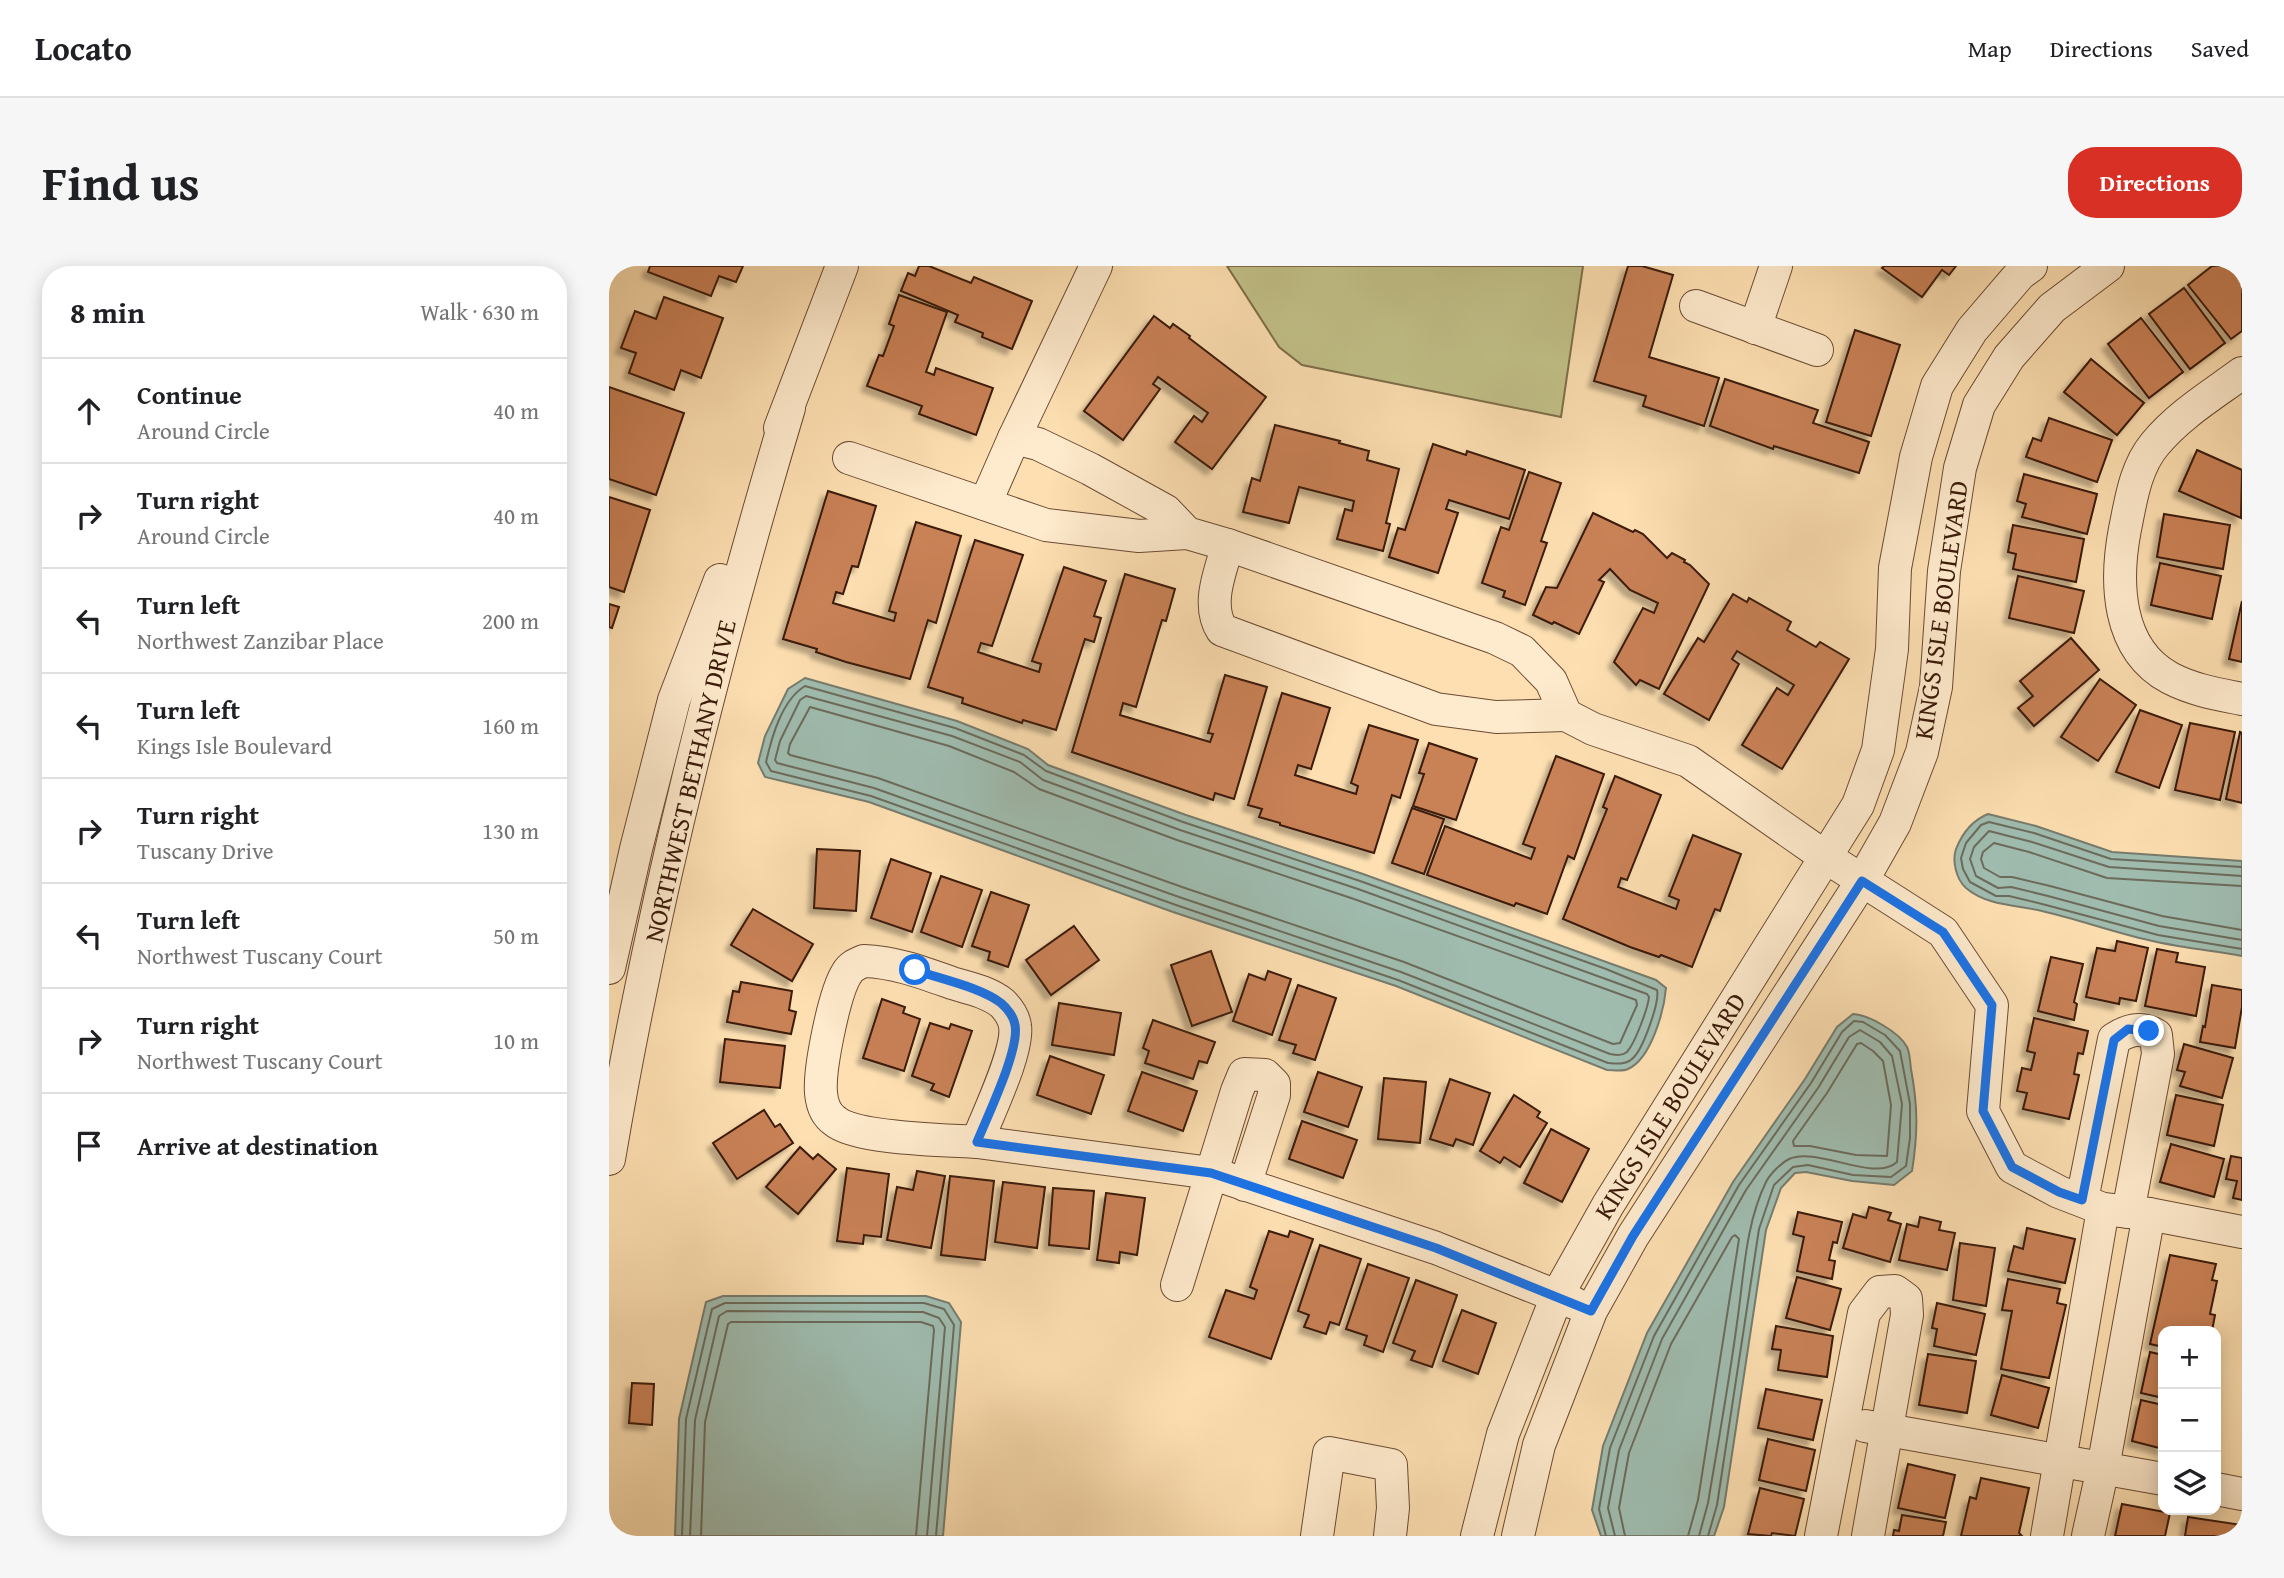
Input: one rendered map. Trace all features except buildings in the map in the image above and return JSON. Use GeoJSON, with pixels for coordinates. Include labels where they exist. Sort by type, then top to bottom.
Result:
{"type":"FeatureCollection","features":[{"type":"Feature","properties":{"kind":"street","name":"NORTHWEST BETHANY DRIVE"},"geometry":{"type":"LineString","coordinates":[[609,968],[674,700],[842,266]]}},
{"type":"Feature","properties":{"kind":"street"},"geometry":{"type":"LineString","coordinates":[[985,504],[1096,266]]}},
{"type":"Feature","properties":{"kind":"street"},"geometry":{"type":"LineString","coordinates":[[1755,328],[1776,266]]}},
{"type":"Feature","properties":{"kind":"street","name":"KINGS ISLE BOULEVARD"},"geometry":{"type":"LineString","coordinates":[[1477,1536],[1503,1434],[1557,1296],[1608,1205],[1857,805],[1878,750],[1892,649],[1895,568],[1916,457],[1937,386],[1972,330],[2020,274],[2031,266]]}},
{"type":"Feature","properties":{"kind":"street","name":"KINGS ISLE BOULEVARD"},"geometry":{"type":"LineString","coordinates":[[1518,1536],[1539,1445],[1591,1311],[1633,1236],[1862,881],[1895,823],[1922,752],[1936,687],[1944,571],[1960,468],[1979,405],[2009,357],[2052,307],[2108,266]]}},
{"type":"Feature","properties":{"kind":"street"},"geometry":{"type":"LineString","coordinates":[[1696,306],[1817,350]]}},
{"type":"Feature","properties":{"kind":"street"},"geometry":{"type":"LineString","coordinates":[[2242,373],[2170,429],[2144,460],[2132,494],[2119,575],[2124,618],[2132,637],[2157,669],[2209,693],[2242,699]]}},
{"type":"Feature","properties":{"kind":"street","name":"NORTHWEST BETHANY DRIVE"},"geometry":{"type":"LineString","coordinates":[[609,1159],[615,1090],[692,754],[744,556],[789,408]]}},
{"type":"Feature","properties":{"kind":"street"},"geometry":{"type":"LineString","coordinates":[[1014,439],[1038,444],[1090,469],[1165,511],[1188,533]]}},
{"type":"Feature","properties":{"kind":"street"},"geometry":{"type":"LineString","coordinates":[[849,458],[1046,525],[1139,536],[1188,533],[1495,638],[1522,651],[1551,681],[1566,715]]}},
{"type":"Feature","properties":{"kind":"street"},"geometry":{"type":"LineString","coordinates":[[1228,545],[1216,586],[1214,618],[1222,630],[1436,709],[1496,717],[1566,715],[1593,729],[1688,761],[1824,856],[1943,932],[1992,1005],[1983,1111],[2012,1167],[2059,1192],[2115,1209],[2242,1232]]}},
{"type":"Feature","properties":{"kind":"street"},"geometry":{"type":"LineString","coordinates":[[977,1142],[1010,1058],[1016,1034],[1011,1014],[1003,1004],[989,995],[915,970],[881,962],[864,961],[854,965],[847,972],[841,986],[831,1024],[820,1090],[827,1113],[835,1122],[855,1131],[977,1142],[1211,1173],[1436,1248],[1591,1311]]}},
{"type":"Feature","properties":{"kind":"street"},"geometry":{"type":"LineString","coordinates":[[1177,1285],[1244,1074],[1265,1075],[1274,1084],[1274,1095],[1245,1185]]}},
{"type":"Feature","properties":{"kind":"street"},"geometry":{"type":"LineString","coordinates":[[2047,1536],[2059,1460],[2115,1209]]}},
{"type":"Feature","properties":{"kind":"street"},"geometry":{"type":"LineString","coordinates":[[2088,1536],[2103,1468],[2115,1209]]}},
{"type":"Feature","properties":{"kind":"street"},"geometry":{"type":"LineString","coordinates":[[1821,1536],[1864,1313],[1880,1292],[1895,1291],[1906,1299],[1907,1315],[1868,1536]]}},
{"type":"Feature","properties":{"kind":"street"},"geometry":{"type":"LineString","coordinates":[[1843,1421],[1886,1431],[2158,1478]]}},
{"type":"Feature","properties":{"kind":"street"},"geometry":{"type":"LineString","coordinates":[[1317,1536],[1329,1453],[1391,1465],[1393,1508],[1390,1536]]}},
{"type":"Feature","properties":{"kind":"street"},"geometry":{"type":"LineString","coordinates":[[2221,1490],[2242,1494]]}},
{"type":"Feature","properties":{"kind":"shaded area"},"geometry":{"type":"Polygon","coordinates":[[[1227,266],[1583,266],[1561,417],[1302,365],[1279,347],[1227,266]]]}},
{"type":"Feature","properties":{"kind":"water"},"geometry":{"type":"Polygon","coordinates":[[[805,678],[957,721],[1028,749],[1048,765],[1186,815],[1363,874],[1656,980],[1666,988],[1650,1045],[1636,1064],[1626,1070],[1607,1070],[1396,986],[1173,912],[869,802],[765,777],[758,763],[765,736],[788,689],[805,678]]]}},
{"type":"Feature","properties":{"kind":"water"},"geometry":{"type":"Polygon","coordinates":[[[1988,814],[2036,826],[2112,852],[2242,861],[2242,956],[2142,939],[2057,915],[1993,902],[1974,894],[1960,880],[1954,859],[1958,843],[1965,833],[1988,814]]]}},
{"type":"Feature","properties":{"kind":"water"},"geometry":{"type":"Polygon","coordinates":[[[1853,1014],[1883,1025],[1903,1041],[1908,1049],[1916,1120],[1912,1171],[1894,1185],[1852,1181],[1806,1172],[1795,1173],[1781,1188],[1766,1230],[1724,1507],[1714,1536],[1601,1536],[1592,1510],[1603,1446],[1647,1333],[1733,1182],[1805,1079],[1837,1027],[1853,1014]]]}},
{"type":"Feature","properties":{"kind":"water"},"geometry":{"type":"Polygon","coordinates":[[[723,1296],[926,1296],[949,1303],[961,1322],[943,1536],[675,1536],[679,1419],[706,1302],[723,1296]]]}},
{"type":"Feature","properties":{"kind":"route"},"geometry":{"type":"LineString","coordinates":[[915,970],[989,995],[1003,1004],[1015,1023],[1016,1034],[1010,1058],[977,1142],[1211,1173],[1436,1248],[1591,1311],[1633,1236],[1862,881],[1943,932],[1992,1005],[1983,1111],[2012,1167],[2059,1192],[2082,1200],[2114,1040],[2128,1029],[2149,1031]]}}]}
